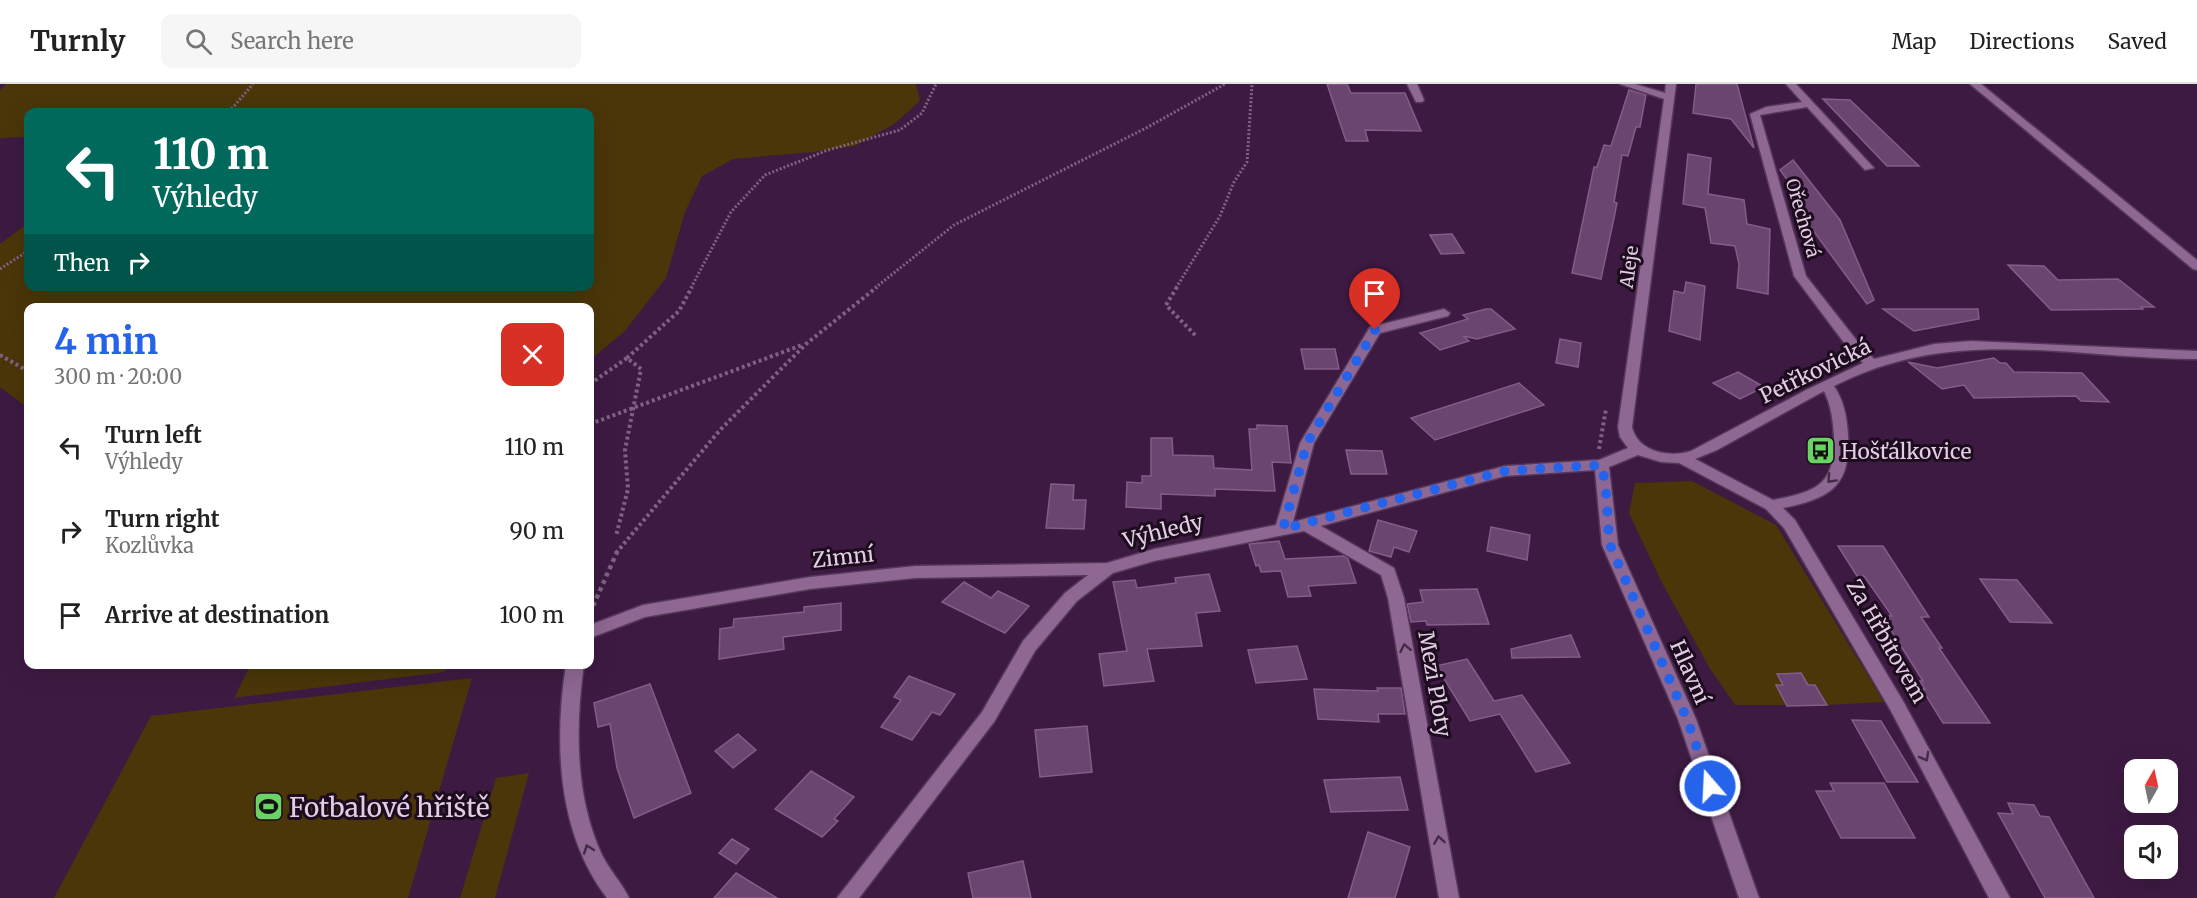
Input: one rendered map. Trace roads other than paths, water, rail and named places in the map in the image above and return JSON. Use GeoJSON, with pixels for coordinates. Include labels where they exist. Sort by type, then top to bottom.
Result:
{"type":"FeatureCollection","features":[{"type":"Feature","properties":{"kind":"street"},"geometry":{"type":"LineString","coordinates":[[1412,84],[1419,100]]}},
{"type":"Feature","properties":{"kind":"street"},"geometry":{"type":"LineString","coordinates":[[1625,84],[1670,90]]}},
{"type":"Feature","properties":{"kind":"street"},"geometry":{"type":"LineString","coordinates":[[1791,84],[1869,168]]}},
{"type":"Feature","properties":{"kind":"street"},"geometry":{"type":"LineString","coordinates":[[1975,84],[2197,266]]}},
{"type":"Feature","properties":{"kind":"street","name":"Aleje"},"geometry":{"type":"LineString","coordinates":[[1640,449],[1628,438],[1625,427],[1670,90]]}},
{"type":"Feature","properties":{"kind":"street","name":"Ořechová"},"geometry":{"type":"LineString","coordinates":[[1809,104],[1766,110],[1755,114],[1800,276],[1853,345],[1872,364]]}},
{"type":"Feature","properties":{"kind":"street"},"geometry":{"type":"LineString","coordinates":[[1283,529],[1307,443],[1375,330],[1444,313]]}},
{"type":"Feature","properties":{"kind":"street","name":"Petřkovická"},"geometry":{"type":"LineString","coordinates":[[1640,449],[1660,457],[1681,458],[1709,448],[1827,385],[1872,364],[1917,351],[1964,344],[2125,354],[2197,355]]}},
{"type":"Feature","properties":{"kind":"street"},"geometry":{"type":"LineString","coordinates":[[1771,505],[1813,494],[1837,474],[1841,463],[1841,427],[1836,401],[1827,385]]}},
{"type":"Feature","properties":{"kind":"street","name":"Výhledy"},"geometry":{"type":"LineString","coordinates":[[848,898],[988,717],[1029,646],[1071,597],[1107,569],[1154,555],[1306,525],[1505,471],[1601,465],[1640,449]]}},
{"type":"Feature","properties":{"kind":"street","name":"Za Hřbitovem"},"geometry":{"type":"LineString","coordinates":[[1681,458],[1771,505],[1790,524],[1897,706],[2000,898]]}},
{"type":"Feature","properties":{"kind":"street","name":"Hlavní"},"geometry":{"type":"LineString","coordinates":[[1601,465],[1607,484],[1606,519],[1610,545],[1687,719],[1749,898]]}},
{"type":"Feature","properties":{"kind":"street","name":"Mezi Ploty"},"geometry":{"type":"LineString","coordinates":[[1306,525],[1388,572],[1396,598],[1449,898]]}},
{"type":"Feature","properties":{"kind":"street","name":"Zimní"},"geometry":{"type":"LineString","coordinates":[[594,630],[642,611],[810,583],[915,572],[1107,569]]}},
{"type":"Feature","properties":{"kind":"street"},"geometry":{"type":"LineString","coordinates":[[574,669],[569,706],[572,765],[580,826],[593,861],[610,889],[619,898]]}},
{"type":"Feature","properties":{"kind":"place","name":"Hošťálkovice"},"geometry":{"type":"Point","coordinates":[1820,451]}},
{"type":"Feature","properties":{"kind":"place","name":"Fotbalové hřiště"},"geometry":{"type":"Point","coordinates":[268,807]}}]}
